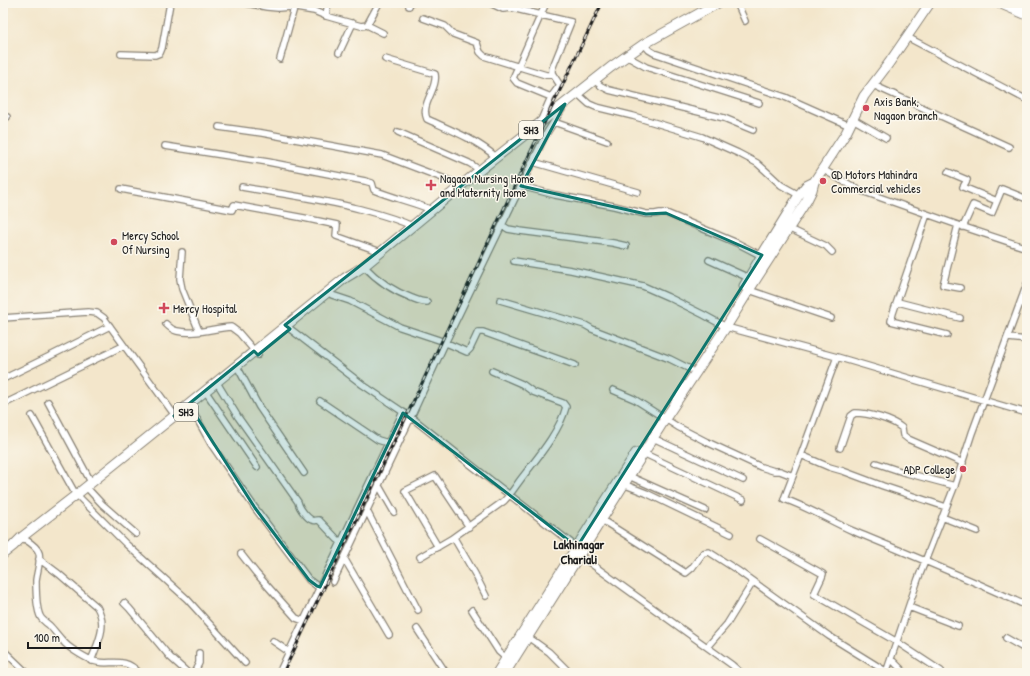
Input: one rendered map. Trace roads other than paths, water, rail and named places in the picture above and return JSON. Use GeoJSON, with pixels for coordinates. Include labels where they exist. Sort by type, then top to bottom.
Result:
{"type":"FeatureCollection","features":[{"type":"Feature","properties":{"kind":"main road","name":"SH3"},"geometry":{"type":"LineString","coordinates":[[13,546],[26,540],[90,486],[288,327],[345,278],[364,266],[496,157],[540,122],[566,104],[594,80],[644,44],[718,3]]}},
{"type":"Feature","properties":{"kind":"main road"},"geometry":{"type":"LineString","coordinates":[[509,672],[512,661],[579,551],[663,417],[723,326],[749,278],[788,228],[812,190],[814,182],[846,133],[864,96],[889,64],[930,3]]}},
{"type":"Feature","properties":{"kind":"main road"},"geometry":{"type":"LineString","coordinates":[[999,3],[1027,15]]}},
{"type":"Feature","properties":{"kind":"main road"},"geometry":{"type":"LineString","coordinates":[[1015,3],[1027,8]]}},
{"type":"Feature","properties":{"kind":"main road"},"geometry":{"type":"LineString","coordinates":[[497,673],[579,551],[602,520],[653,438],[690,369],[749,290],[765,257],[799,195],[806,186],[814,182]]}},
{"type":"Feature","properties":{"kind":"main road","name":"SH3"},"geometry":{"type":"LineString","coordinates":[[288,327],[332,295],[349,281],[355,272]]}},
{"type":"Feature","properties":{"kind":"main road","name":"SH3"},"geometry":{"type":"LineString","coordinates":[[176,417],[208,395],[239,370],[256,353]]}},
{"type":"Feature","properties":{"kind":"main road","name":"SH3"},"geometry":{"type":"LineString","coordinates":[[3,554],[22,537],[78,496]]}},
{"type":"Feature","properties":{"kind":"street"},"geometry":{"type":"LineString","coordinates":[[121,54],[155,55],[160,53],[170,3]]}},
{"type":"Feature","properties":{"kind":"street"},"geometry":{"type":"LineString","coordinates":[[246,3],[267,7],[294,8],[314,11],[361,26],[367,25],[383,33]]}},
{"type":"Feature","properties":{"kind":"street"},"geometry":{"type":"LineString","coordinates":[[326,16],[328,3]]}},
{"type":"Feature","properties":{"kind":"street"},"geometry":{"type":"LineString","coordinates":[[367,25],[379,3]]}},
{"type":"Feature","properties":{"kind":"street"},"geometry":{"type":"LineString","coordinates":[[490,3],[503,9],[512,6],[540,15],[571,22],[552,70],[553,75],[560,85],[551,97],[540,122]]}},
{"type":"Feature","properties":{"kind":"street"},"geometry":{"type":"LineString","coordinates":[[546,3],[513,78],[517,83],[551,97]]}},
{"type":"Feature","properties":{"kind":"street"},"geometry":{"type":"LineString","coordinates":[[737,3],[745,21]]}},
{"type":"Feature","properties":{"kind":"street"},"geometry":{"type":"LineString","coordinates":[[280,59],[294,8]]}},
{"type":"Feature","properties":{"kind":"street"},"geometry":{"type":"LineString","coordinates":[[423,18],[445,26],[453,34],[476,43],[480,52],[484,56],[546,75],[553,75]]}},
{"type":"Feature","properties":{"kind":"street"},"geometry":{"type":"LineString","coordinates":[[339,53],[353,23]]}},
{"type":"Feature","properties":{"kind":"street"},"geometry":{"type":"LineString","coordinates":[[906,37],[1027,100]]}},
{"type":"Feature","properties":{"kind":"street"},"geometry":{"type":"LineString","coordinates":[[644,44],[654,53],[786,97],[886,138]]}},
{"type":"Feature","properties":{"kind":"street"},"geometry":{"type":"LineString","coordinates":[[626,56],[646,67],[759,103]]}},
{"type":"Feature","properties":{"kind":"street"},"geometry":{"type":"LineString","coordinates":[[384,59],[435,74],[436,80],[428,101],[425,115],[427,119],[460,134],[489,150],[496,157]]}},
{"type":"Feature","properties":{"kind":"street"},"geometry":{"type":"LineString","coordinates":[[594,80],[609,90],[724,118],[753,130]]}},
{"type":"Feature","properties":{"kind":"street"},"geometry":{"type":"LineString","coordinates":[[873,85],[1009,147]]}},
{"type":"Feature","properties":{"kind":"street"},"geometry":{"type":"LineString","coordinates":[[578,94],[588,104],[596,107],[633,116],[702,137],[738,153],[757,163],[781,185],[799,195]]}},
{"type":"Feature","properties":{"kind":"street"},"geometry":{"type":"LineString","coordinates":[[333,582],[412,417],[445,343],[546,134],[566,104]]}},
{"type":"Feature","properties":{"kind":"street"},"geometry":{"type":"LineString","coordinates":[[554,122],[607,141]]}},
{"type":"Feature","properties":{"kind":"street"},"geometry":{"type":"LineString","coordinates":[[219,127],[262,133],[382,155],[453,182],[459,187]]}},
{"type":"Feature","properties":{"kind":"street"},"geometry":{"type":"LineString","coordinates":[[398,132],[470,163],[480,170]]}},
{"type":"Feature","properties":{"kind":"street"},"geometry":{"type":"LineString","coordinates":[[165,146],[268,162],[365,181],[372,184],[374,190],[432,210]]}},
{"type":"Feature","properties":{"kind":"street"},"geometry":{"type":"LineString","coordinates":[[533,162],[638,192]]}},
{"type":"Feature","properties":{"kind":"street"},"geometry":{"type":"LineString","coordinates":[[822,169],[859,190],[1027,248]]}},
{"type":"Feature","properties":{"kind":"street"},"geometry":{"type":"LineString","coordinates":[[948,172],[967,180],[963,187],[997,201]]}},
{"type":"Feature","properties":{"kind":"street"},"geometry":{"type":"LineString","coordinates":[[521,186],[555,195],[614,206],[646,214],[666,214],[737,243],[765,257]]}},
{"type":"Feature","properties":{"kind":"street"},"geometry":{"type":"LineString","coordinates":[[242,187],[337,203],[390,217],[412,226]]}},
{"type":"Feature","properties":{"kind":"street"},"geometry":{"type":"LineString","coordinates":[[121,189],[232,210],[234,205],[304,218],[337,226],[336,236],[381,252]]}},
{"type":"Feature","properties":{"kind":"street"},"geometry":{"type":"LineString","coordinates":[[960,288],[943,285],[961,226],[973,205],[992,213],[1002,189],[1027,199]]}},
{"type":"Feature","properties":{"kind":"street"},"geometry":{"type":"LineString","coordinates":[[927,214],[892,321],[947,335]]}},
{"type":"Feature","properties":{"kind":"street"},"geometry":{"type":"LineString","coordinates":[[502,225],[508,229],[626,246]]}},
{"type":"Feature","properties":{"kind":"street"},"geometry":{"type":"LineString","coordinates":[[788,228],[826,246],[832,252]]}},
{"type":"Feature","properties":{"kind":"street"},"geometry":{"type":"LineString","coordinates":[[182,252],[180,279],[182,289],[199,331]]}},
{"type":"Feature","properties":{"kind":"street"},"geometry":{"type":"LineString","coordinates":[[709,260],[749,278]]}},
{"type":"Feature","properties":{"kind":"street"},"geometry":{"type":"LineString","coordinates":[[514,261],[571,270],[643,286],[686,306],[723,326],[837,357],[1027,413]]}},
{"type":"Feature","properties":{"kind":"street"},"geometry":{"type":"LineString","coordinates":[[364,266],[372,275],[387,286],[422,302],[427,302]]}},
{"type":"Feature","properties":{"kind":"street"},"geometry":{"type":"LineString","coordinates":[[602,520],[686,573],[692,568],[703,553],[709,552],[829,636],[886,673],[1027,284]]}},
{"type":"Feature","properties":{"kind":"street"},"geometry":{"type":"LineString","coordinates":[[749,290],[831,318]]}},
{"type":"Feature","properties":{"kind":"street"},"geometry":{"type":"LineString","coordinates":[[332,295],[350,301],[400,327],[467,352],[470,350],[478,332],[484,332],[575,365]]}},
{"type":"Feature","properties":{"kind":"street"},"geometry":{"type":"LineString","coordinates":[[500,300],[585,325],[670,359],[690,369]]}},
{"type":"Feature","properties":{"kind":"street"},"geometry":{"type":"LineString","coordinates":[[898,302],[960,318]]}},
{"type":"Feature","properties":{"kind":"street"},"geometry":{"type":"LineString","coordinates":[[3,318],[88,312],[97,313],[104,318],[176,417]]}},
{"type":"Feature","properties":{"kind":"street"},"geometry":{"type":"LineString","coordinates":[[166,324],[175,331],[186,332],[220,327],[231,327],[239,333],[256,353]]}},
{"type":"Feature","properties":{"kind":"street"},"geometry":{"type":"LineString","coordinates":[[3,379],[110,326]]}},
{"type":"Feature","properties":{"kind":"street"},"geometry":{"type":"LineString","coordinates":[[288,327],[364,385],[412,417],[579,551],[742,673]]}},
{"type":"Feature","properties":{"kind":"street"},"geometry":{"type":"LineString","coordinates":[[1008,338],[1027,340]]}},
{"type":"Feature","properties":{"kind":"street"},"geometry":{"type":"LineString","coordinates":[[8,402],[123,346]]}},
{"type":"Feature","properties":{"kind":"street"},"geometry":{"type":"LineString","coordinates":[[837,357],[784,499],[851,530],[926,561],[1027,606]]}},
{"type":"Feature","properties":{"kind":"street"},"geometry":{"type":"LineString","coordinates":[[239,370],[259,408],[304,473]]}},
{"type":"Feature","properties":{"kind":"street"},"geometry":{"type":"LineString","coordinates":[[420,558],[454,538],[510,495],[516,485],[547,446],[565,412],[566,407],[563,403],[533,392],[522,384],[492,371]]}},
{"type":"Feature","properties":{"kind":"street"},"geometry":{"type":"LineString","coordinates":[[219,386],[238,417],[298,502],[301,509],[311,520],[319,520],[341,542]]}},
{"type":"Feature","properties":{"kind":"street"},"geometry":{"type":"LineString","coordinates":[[613,390],[634,399],[707,442],[761,467],[780,471],[793,476]]}},
{"type":"Feature","properties":{"kind":"street"},"geometry":{"type":"LineString","coordinates":[[208,395],[257,467]]}},
{"type":"Feature","properties":{"kind":"street"},"geometry":{"type":"LineString","coordinates":[[320,401],[378,440],[388,443]]}},
{"type":"Feature","properties":{"kind":"street"},"geometry":{"type":"LineString","coordinates":[[48,402],[90,486],[102,504],[136,534]]}},
{"type":"Feature","properties":{"kind":"street"},"geometry":{"type":"LineString","coordinates":[[191,408],[211,444],[256,508],[309,580],[320,587]]}},
{"type":"Feature","properties":{"kind":"street"},"geometry":{"type":"LineString","coordinates":[[279,673],[403,412]]}},
{"type":"Feature","properties":{"kind":"street"},"geometry":{"type":"LineString","coordinates":[[840,448],[851,416],[855,413],[860,413],[897,424],[902,428],[903,435],[908,439],[962,463]]}},
{"type":"Feature","properties":{"kind":"street"},"geometry":{"type":"LineString","coordinates":[[32,416],[78,496],[126,544],[187,599],[245,663]]}},
{"type":"Feature","properties":{"kind":"street"},"geometry":{"type":"LineString","coordinates":[[653,438],[743,480]]}},
{"type":"Feature","properties":{"kind":"street"},"geometry":{"type":"LineString","coordinates":[[643,453],[743,500]]}},
{"type":"Feature","properties":{"kind":"street"},"geometry":{"type":"LineString","coordinates":[[801,456],[946,507]]}},
{"type":"Feature","properties":{"kind":"street"},"geometry":{"type":"LineString","coordinates":[[876,463],[954,486]]}},
{"type":"Feature","properties":{"kind":"street"},"geometry":{"type":"LineString","coordinates":[[438,547],[405,491],[435,476],[469,527]]}},
{"type":"Feature","properties":{"kind":"street"},"geometry":{"type":"LineString","coordinates":[[629,476],[705,510]]}},
{"type":"Feature","properties":{"kind":"street"},"geometry":{"type":"LineString","coordinates":[[623,484],[646,493],[731,534]]}},
{"type":"Feature","properties":{"kind":"street"},"geometry":{"type":"LineString","coordinates":[[378,486],[394,512]]}},
{"type":"Feature","properties":{"kind":"street"},"geometry":{"type":"LineString","coordinates":[[366,511],[418,610]]}},
{"type":"Feature","properties":{"kind":"street"},"geometry":{"type":"LineString","coordinates":[[942,517],[978,531]]}},
{"type":"Feature","properties":{"kind":"street"},"geometry":{"type":"LineString","coordinates":[[454,538],[486,596]]}},
{"type":"Feature","properties":{"kind":"street"},"geometry":{"type":"LineString","coordinates":[[760,539],[823,574],[814,594],[897,642],[941,672]]}},
{"type":"Feature","properties":{"kind":"street"},"geometry":{"type":"LineString","coordinates":[[26,540],[32,543],[39,552],[36,581],[40,618],[49,625],[64,643],[91,660],[102,663],[124,663],[134,668],[139,673]]}},
{"type":"Feature","properties":{"kind":"street"},"geometry":{"type":"LineString","coordinates":[[240,554],[296,618],[304,621]]}},
{"type":"Feature","properties":{"kind":"street"},"geometry":{"type":"LineString","coordinates":[[344,558],[389,636]]}},
{"type":"Feature","properties":{"kind":"street"},"geometry":{"type":"LineString","coordinates":[[39,559],[98,607],[103,621],[101,635],[91,660]]}},
{"type":"Feature","properties":{"kind":"street"},"geometry":{"type":"LineString","coordinates":[[707,647],[727,624],[753,582]]}},
{"type":"Feature","properties":{"kind":"street"},"geometry":{"type":"LineString","coordinates":[[124,603],[170,657],[188,673]]}},
{"type":"Feature","properties":{"kind":"street"},"geometry":{"type":"LineString","coordinates":[[909,607],[958,626]]}},
{"type":"Feature","properties":{"kind":"street"},"geometry":{"type":"LineString","coordinates":[[472,610],[499,652],[506,658]]}},
{"type":"Feature","properties":{"kind":"street"},"geometry":{"type":"LineString","coordinates":[[417,629],[446,673]]}},
{"type":"Feature","properties":{"kind":"street"},"geometry":{"type":"LineString","coordinates":[[528,637],[549,652],[570,673]]}},
{"type":"Feature","properties":{"kind":"street"},"geometry":{"type":"LineString","coordinates":[[1006,638],[1027,650]]}},
{"type":"Feature","properties":{"kind":"street"},"geometry":{"type":"LineString","coordinates":[[273,641],[289,652]]}},
{"type":"Feature","properties":{"kind":"street"},"geometry":{"type":"LineString","coordinates":[[3,650],[27,673]]}},
{"type":"Feature","properties":{"kind":"street"},"geometry":{"type":"LineString","coordinates":[[194,673],[199,663],[199,653]]}},
{"type":"Feature","properties":{"kind":"street"},"geometry":{"type":"LineString","coordinates":[[891,659],[905,673]]}},
{"type":"Feature","properties":{"kind":"railway"},"geometry":{"type":"LineString","coordinates":[[283,673],[602,3]]}},
{"type":"Feature","properties":{"kind":"place","name":"Axis Bank, Nagaon branch"},"geometry":{"type":"Point","coordinates":[866,108]}},
{"type":"Feature","properties":{"kind":"place","name":"GD Motors Mahindra Commercial vehicles"},"geometry":{"type":"Point","coordinates":[823,181]}},
{"type":"Feature","properties":{"kind":"place","name":"Nagaon Nursing Home and Maternity Home"},"geometry":{"type":"Point","coordinates":[431,185]}},
{"type":"Feature","properties":{"kind":"place","name":"Mercy School Of Nursing"},"geometry":{"type":"Point","coordinates":[114,242]}},
{"type":"Feature","properties":{"kind":"place","name":"Mercy Hospital"},"geometry":{"type":"Point","coordinates":[164,308]}},
{"type":"Feature","properties":{"kind":"place","name":"ADP College"},"geometry":{"type":"Point","coordinates":[963,469]}},
{"type":"Feature","properties":{"kind":"district","name":"Lakhinagar Chariali"},"geometry":{"type":"Point","coordinates":[579,552]}}]}
